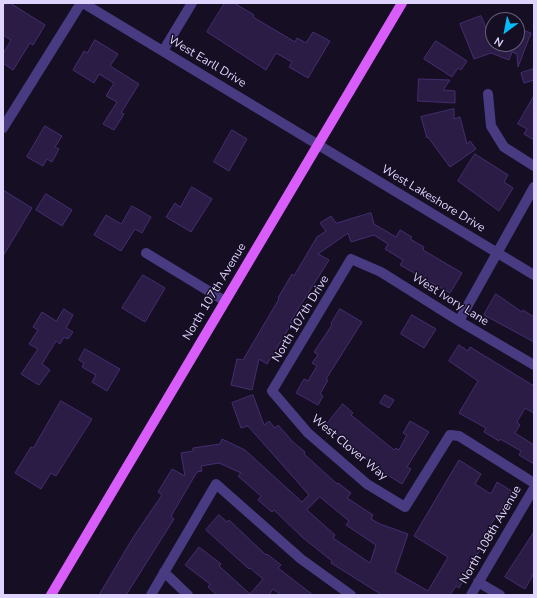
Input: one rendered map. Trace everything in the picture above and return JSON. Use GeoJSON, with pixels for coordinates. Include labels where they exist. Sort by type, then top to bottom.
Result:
{"type":"FeatureCollection","features":[{"type":"Feature","properties":{"kind":"main road","name":"North 107th Avenue"},"geometry":{"type":"LineString","coordinates":[[51,595],[402,3]]}},
{"type":"Feature","properties":{"kind":"street","name":"West Earll Drive"},"geometry":{"type":"LineString","coordinates":[[82,3],[318,144]]}},
{"type":"Feature","properties":{"kind":"street"},"geometry":{"type":"LineString","coordinates":[[3,128],[82,3]]}},
{"type":"Feature","properties":{"kind":"street"},"geometry":{"type":"LineString","coordinates":[[163,51],[192,3]]}},
{"type":"Feature","properties":{"kind":"street"},"geometry":{"type":"LineString","coordinates":[[488,94],[491,126],[504,147],[534,166]]}},
{"type":"Feature","properties":{"kind":"street","name":"West Lakeshore Drive"},"geometry":{"type":"LineString","coordinates":[[318,144],[534,275]]}},
{"type":"Feature","properties":{"kind":"street"},"geometry":{"type":"LineString","coordinates":[[458,321],[534,187]]}},
{"type":"Feature","properties":{"kind":"street"},"geometry":{"type":"LineString","coordinates":[[146,253],[225,301]]}},
{"type":"Feature","properties":{"kind":"street","name":"West Ivory Lane"},"geometry":{"type":"LineString","coordinates":[[351,259],[381,272],[458,321],[534,365]]}},
{"type":"Feature","properties":{"kind":"street","name":"North 107th Drive"},"geometry":{"type":"LineString","coordinates":[[272,391],[351,259]]}},
{"type":"Feature","properties":{"kind":"street","name":"West Clover Way"},"geometry":{"type":"LineString","coordinates":[[272,391],[308,433],[367,484],[405,507],[450,435],[459,436],[534,483]]}},
{"type":"Feature","properties":{"kind":"street"},"geometry":{"type":"LineString","coordinates":[[151,595],[216,484],[301,558],[351,595]]}},
{"type":"Feature","properties":{"kind":"street","name":"North 108th Avenue"},"geometry":{"type":"LineString","coordinates":[[471,595],[534,488]]}},
{"type":"Feature","properties":{"kind":"street"},"geometry":{"type":"LineString","coordinates":[[164,572],[188,595]]}},
{"type":"Feature","properties":{"kind":"street"},"geometry":{"type":"LineString","coordinates":[[478,582],[500,595]]}},
{"type":"Feature","properties":{"kind":"building"},"geometry":{"type":"Polygon","coordinates":[[[6,3],[10,3],[45,25],[33,45],[30,43],[13,70],[3,63],[3,54],[11,40],[3,35],[3,7],[6,3]]]}},
{"type":"Feature","properties":{"kind":"building"},"geometry":{"type":"Polygon","coordinates":[[[225,3],[234,3],[254,15],[253,17],[295,42],[297,38],[306,43],[313,32],[330,41],[308,78],[289,67],[292,62],[276,53],[266,70],[207,32],[225,3]]]}},
{"type":"Feature","properties":{"kind":"building"},"geometry":{"type":"Polygon","coordinates":[[[481,16],[485,25],[485,52],[512,52],[509,60],[491,53],[474,59],[460,24],[481,16]]]}},
{"type":"Feature","properties":{"kind":"building"},"geometry":{"type":"Polygon","coordinates":[[[525,31],[531,33],[525,49],[525,31]]]}},
{"type":"Feature","properties":{"kind":"building"},"geometry":{"type":"Polygon","coordinates":[[[95,40],[118,54],[110,66],[139,84],[121,113],[124,114],[114,130],[103,124],[117,102],[106,96],[114,83],[99,74],[94,83],[73,70],[84,51],[87,53],[95,40]]]}},
{"type":"Feature","properties":{"kind":"building"},"geometry":{"type":"Polygon","coordinates":[[[436,41],[467,61],[461,70],[458,68],[452,77],[424,59],[436,41]]]}},
{"type":"Feature","properties":{"kind":"building"},"geometry":{"type":"Polygon","coordinates":[[[512,52],[524,52],[518,67],[517,54],[512,52]]]}},
{"type":"Feature","properties":{"kind":"building"},"geometry":{"type":"Polygon","coordinates":[[[534,69],[534,80],[524,83],[521,73],[534,69]]]}},
{"type":"Feature","properties":{"kind":"building"},"geometry":{"type":"Polygon","coordinates":[[[419,79],[450,80],[443,90],[455,91],[455,103],[418,101],[419,79]]]}},
{"type":"Feature","properties":{"kind":"building"},"geometry":{"type":"Polygon","coordinates":[[[534,96],[534,140],[524,134],[527,129],[518,124],[534,96]]]}},
{"type":"Feature","properties":{"kind":"building"},"geometry":{"type":"Polygon","coordinates":[[[454,109],[454,119],[460,117],[467,144],[470,141],[476,149],[450,167],[428,137],[427,138],[421,117],[454,109]]]}},
{"type":"Feature","properties":{"kind":"building"},"geometry":{"type":"Polygon","coordinates":[[[45,126],[62,136],[55,147],[59,149],[52,162],[47,159],[43,166],[27,157],[45,126]]]}},
{"type":"Feature","properties":{"kind":"building"},"geometry":{"type":"Polygon","coordinates":[[[232,130],[247,139],[229,171],[214,162],[232,130]]]}},
{"type":"Feature","properties":{"kind":"building"},"geometry":{"type":"Polygon","coordinates":[[[475,154],[508,175],[504,182],[513,188],[499,211],[458,181],[475,154]]]}},
{"type":"Feature","properties":{"kind":"building"},"geometry":{"type":"Polygon","coordinates":[[[192,187],[212,199],[191,232],[166,217],[175,203],[180,207],[192,187]]]}},
{"type":"Feature","properties":{"kind":"building"},"geometry":{"type":"Polygon","coordinates":[[[3,190],[32,208],[3,256],[3,190]]]}},
{"type":"Feature","properties":{"kind":"building"},"geometry":{"type":"Polygon","coordinates":[[[46,194],[72,210],[62,226],[36,210],[46,194]]]}},
{"type":"Feature","properties":{"kind":"building"},"geometry":{"type":"Polygon","coordinates":[[[132,206],[151,217],[142,233],[135,229],[121,251],[94,235],[106,215],[121,224],[132,206]]]}},
{"type":"Feature","properties":{"kind":"building"},"geometry":{"type":"Polygon","coordinates":[[[371,213],[374,224],[396,237],[400,230],[412,237],[410,239],[424,247],[423,250],[462,273],[450,293],[400,265],[403,260],[385,249],[388,244],[374,235],[351,242],[348,233],[318,254],[329,260],[290,322],[292,323],[267,364],[259,359],[252,390],[231,385],[237,359],[243,360],[292,274],[294,276],[317,237],[326,231],[320,223],[331,216],[336,223],[371,213]]]}},
{"type":"Feature","properties":{"kind":"building"},"geometry":{"type":"Polygon","coordinates":[[[143,275],[165,288],[145,322],[122,308],[143,275]]]}},
{"type":"Feature","properties":{"kind":"building"},"geometry":{"type":"Polygon","coordinates":[[[496,294],[522,312],[523,310],[534,317],[534,342],[484,315],[496,294]]]}},
{"type":"Feature","properties":{"kind":"building"},"geometry":{"type":"Polygon","coordinates":[[[64,309],[73,315],[66,328],[73,332],[68,339],[64,337],[60,344],[56,341],[42,364],[50,370],[39,385],[21,374],[38,349],[29,344],[38,330],[33,327],[42,312],[56,321],[64,309]]]}},
{"type":"Feature","properties":{"kind":"building"},"geometry":{"type":"Polygon","coordinates":[[[340,309],[362,322],[326,379],[328,380],[320,394],[323,396],[318,405],[296,393],[304,379],[308,381],[317,366],[312,363],[318,355],[314,352],[332,325],[331,324],[340,309]]]}},
{"type":"Feature","properties":{"kind":"building"},"geometry":{"type":"Polygon","coordinates":[[[412,315],[436,329],[424,348],[401,334],[412,315]]]}},
{"type":"Feature","properties":{"kind":"building"},"geometry":{"type":"Polygon","coordinates":[[[459,345],[468,351],[470,347],[534,386],[534,413],[525,408],[517,422],[520,425],[515,433],[534,445],[534,464],[519,455],[521,451],[484,432],[486,428],[459,413],[478,381],[449,361],[459,345]]]}},
{"type":"Feature","properties":{"kind":"building"},"geometry":{"type":"Polygon","coordinates":[[[85,349],[120,369],[107,391],[92,382],[96,375],[82,367],[84,363],[79,360],[85,349]]]}},
{"type":"Feature","properties":{"kind":"building"},"geometry":{"type":"Polygon","coordinates":[[[253,395],[264,425],[269,421],[275,428],[278,425],[293,442],[305,452],[304,454],[337,484],[338,483],[351,493],[347,498],[373,515],[371,519],[380,524],[408,534],[395,572],[428,591],[448,557],[414,536],[459,460],[481,474],[475,484],[491,494],[497,482],[515,493],[507,507],[503,505],[490,526],[494,529],[466,572],[468,573],[459,588],[456,586],[450,595],[382,595],[331,563],[332,561],[302,537],[274,510],[272,512],[258,500],[261,496],[238,476],[241,473],[219,463],[201,466],[202,471],[197,472],[171,516],[174,519],[126,595],[99,595],[134,536],[162,495],[158,492],[172,469],[185,476],[181,453],[193,451],[193,448],[220,444],[222,439],[245,450],[302,502],[309,495],[248,426],[241,428],[232,403],[253,395]],[[320,497],[307,510],[335,535],[333,538],[370,563],[376,545],[346,525],[349,521],[320,497]]]}},
{"type":"Feature","properties":{"kind":"building"},"geometry":{"type":"Polygon","coordinates":[[[385,395],[394,400],[389,408],[380,403],[385,395]]]}},
{"type":"Feature","properties":{"kind":"building"},"geometry":{"type":"Polygon","coordinates":[[[61,401],[92,419],[56,476],[51,473],[41,489],[15,473],[31,447],[33,448],[61,401]]]}},
{"type":"Feature","properties":{"kind":"building"},"geometry":{"type":"Polygon","coordinates":[[[343,404],[353,413],[351,415],[394,450],[396,448],[399,450],[407,435],[403,433],[410,421],[429,432],[407,467],[411,469],[402,484],[378,469],[326,425],[343,404]]]}},
{"type":"Feature","properties":{"kind":"building"},"geometry":{"type":"Polygon","coordinates":[[[219,515],[227,522],[229,520],[266,555],[267,554],[281,565],[278,568],[313,595],[281,595],[273,589],[269,595],[217,595],[208,587],[210,584],[185,565],[199,547],[221,564],[219,566],[250,594],[263,579],[250,568],[249,569],[206,530],[219,515]]]}},
{"type":"Feature","properties":{"kind":"building"},"geometry":{"type":"Polygon","coordinates":[[[534,532],[534,573],[525,589],[505,577],[534,532]]]}}]}
